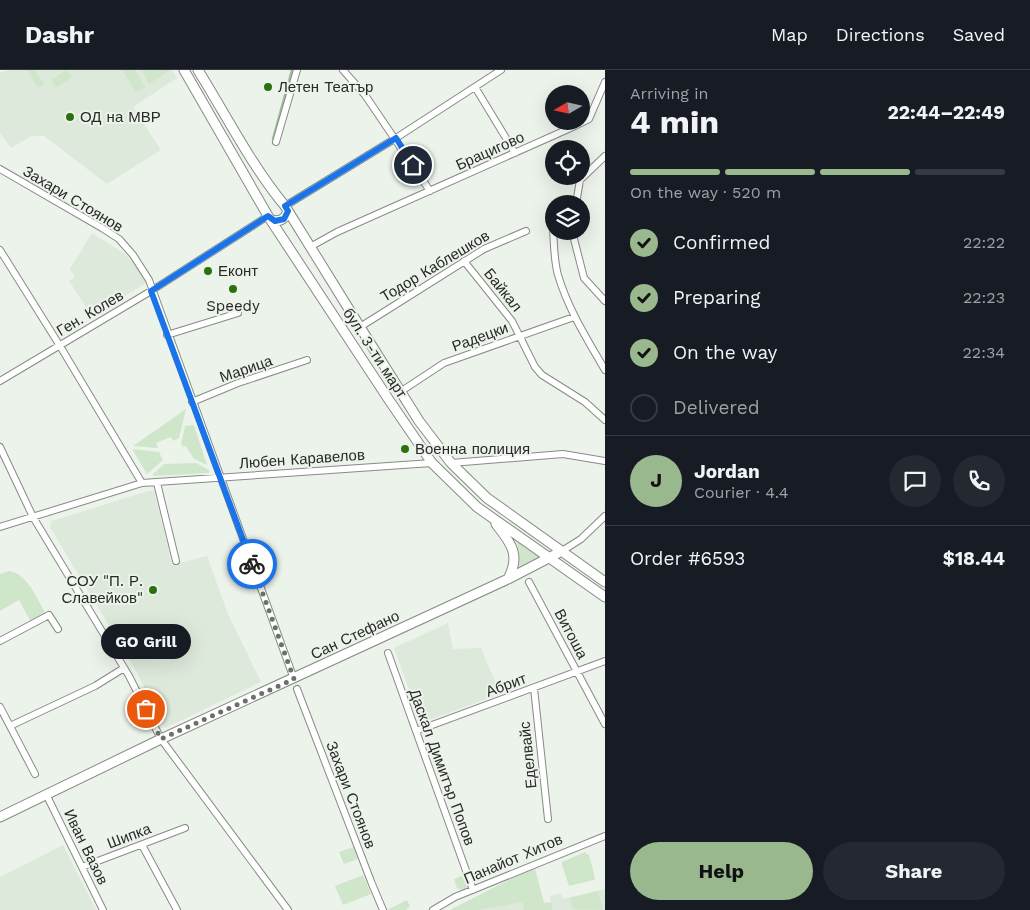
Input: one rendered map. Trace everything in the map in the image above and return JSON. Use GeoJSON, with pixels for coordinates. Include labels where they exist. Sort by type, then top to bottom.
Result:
{"type":"FeatureCollection","features":[{"type":"Feature","properties":{"kind":"main road","name":"бул. 3-ти март"},"geometry":{"type":"LineString","coordinates":[[184,70],[268,216],[432,463],[477,507],[605,597]]}},
{"type":"Feature","properties":{"kind":"main road","name":"бул. 3-ти март"},"geometry":{"type":"LineString","coordinates":[[198,70],[400,392],[438,447],[486,498],[605,582]]}},
{"type":"Feature","properties":{"kind":"main road"},"geometry":{"type":"LineString","coordinates":[[277,201],[285,207],[286,217],[282,220],[277,221],[268,216],[267,208],[270,203],[277,201]]}},
{"type":"Feature","properties":{"kind":"main road"},"geometry":{"type":"LineString","coordinates":[[492,518],[510,542],[514,552],[514,566],[508,579]]}},
{"type":"Feature","properties":{"kind":"main road","name":"Сан Стефано"},"geometry":{"type":"LineString","coordinates":[[0,817],[161,739],[508,579],[562,551]]}},
{"type":"Feature","properties":{"kind":"street"},"geometry":{"type":"LineString","coordinates":[[276,142],[297,70]]}},
{"type":"Feature","properties":{"kind":"street"},"geometry":{"type":"LineString","coordinates":[[343,70],[365,95],[396,138],[430,191]]}},
{"type":"Feature","properties":{"kind":"street"},"geometry":{"type":"LineString","coordinates":[[285,207],[501,70]]}},
{"type":"Feature","properties":{"kind":"street","name":"Брацигово"},"geometry":{"type":"LineString","coordinates":[[310,247],[337,232],[588,119],[605,82]]}},
{"type":"Feature","properties":{"kind":"street"},"geometry":{"type":"LineString","coordinates":[[474,87],[515,153]]}},
{"type":"Feature","properties":{"kind":"street"},"geometry":{"type":"LineString","coordinates":[[578,195],[580,180],[605,156]]}},
{"type":"Feature","properties":{"kind":"street","name":"Захари Стоянов"},"geometry":{"type":"LineString","coordinates":[[0,169],[119,239],[149,280],[151,291],[294,679]]}},
{"type":"Feature","properties":{"kind":"street","name":"Ген. Колев"},"geometry":{"type":"LineString","coordinates":[[0,382],[151,291],[268,216]]}},
{"type":"Feature","properties":{"kind":"street","name":"Тодор Каблешков"},"geometry":{"type":"LineString","coordinates":[[360,328],[464,261],[497,242],[526,231]]}},
{"type":"Feature","properties":{"kind":"street"},"geometry":{"type":"LineString","coordinates":[[554,240],[557,274],[574,316],[605,370]]}},
{"type":"Feature","properties":{"kind":"street"},"geometry":{"type":"LineString","coordinates":[[574,240],[584,278],[605,300]]}},
{"type":"Feature","properties":{"kind":"street"},"geometry":{"type":"LineString","coordinates":[[0,250],[142,483]]}},
{"type":"Feature","properties":{"kind":"street","name":"Байкал"},"geometry":{"type":"LineString","coordinates":[[464,261],[512,321],[535,367],[542,375],[585,402],[605,420]]}},
{"type":"Feature","properties":{"kind":"street"},"geometry":{"type":"LineString","coordinates":[[167,335],[238,313]]}},
{"type":"Feature","properties":{"kind":"street","name":"Радецки"},"geometry":{"type":"LineString","coordinates":[[400,392],[444,363],[574,316]]}},
{"type":"Feature","properties":{"kind":"street","name":"Марица"},"geometry":{"type":"LineString","coordinates":[[192,402],[238,383],[307,360]]}},
{"type":"Feature","properties":{"kind":"street"},"geometry":{"type":"LineString","coordinates":[[0,447],[33,517],[124,668],[161,739],[288,910]]}},
{"type":"Feature","properties":{"kind":"street"},"geometry":{"type":"LineString","coordinates":[[451,462],[563,454],[605,461]]}},
{"type":"Feature","properties":{"kind":"street","name":"Любен Каравелов"},"geometry":{"type":"LineString","coordinates":[[0,527],[142,483],[432,463]]}},
{"type":"Feature","properties":{"kind":"street"},"geometry":{"type":"LineString","coordinates":[[157,482],[176,561]]}},
{"type":"Feature","properties":{"kind":"street","name":"Сан Стефано"},"geometry":{"type":"LineString","coordinates":[[562,551],[581,540],[605,516]]}},
{"type":"Feature","properties":{"kind":"street","name":"Витоша"},"geometry":{"type":"LineString","coordinates":[[529,582],[605,724]]}},
{"type":"Feature","properties":{"kind":"street"},"geometry":{"type":"LineString","coordinates":[[0,641],[50,615],[58,629]]}},
{"type":"Feature","properties":{"kind":"street","name":"Даскал Димитър Попов"},"geometry":{"type":"LineString","coordinates":[[388,653],[473,890]]}},
{"type":"Feature","properties":{"kind":"street","name":"Абрит"},"geometry":{"type":"LineString","coordinates":[[416,731],[605,661]]}},
{"type":"Feature","properties":{"kind":"street"},"geometry":{"type":"LineString","coordinates":[[10,726],[94,686],[124,668]]}},
{"type":"Feature","properties":{"kind":"street","name":"Еделвайс"},"geometry":{"type":"LineString","coordinates":[[534,688],[548,819]]}},
{"type":"Feature","properties":{"kind":"street","name":"Захари Стоянов"},"geometry":{"type":"LineString","coordinates":[[297,689],[383,910]]}},
{"type":"Feature","properties":{"kind":"street"},"geometry":{"type":"LineString","coordinates":[[0,707],[35,774]]}},
{"type":"Feature","properties":{"kind":"street","name":"Иван Вазов"},"geometry":{"type":"LineString","coordinates":[[46,794],[103,910]]}},
{"type":"Feature","properties":{"kind":"street","name":"Шипка"},"geometry":{"type":"LineString","coordinates":[[82,868],[185,828]]}},
{"type":"Feature","properties":{"kind":"street","name":"Панайот Хитов"},"geometry":{"type":"LineString","coordinates":[[433,910],[455,897],[605,836]]}},
{"type":"Feature","properties":{"kind":"street"},"geometry":{"type":"LineString","coordinates":[[142,845],[177,910]]}},
{"type":"Feature","properties":{"kind":"shaded area"},"geometry":{"type":"Polygon","coordinates":[[[9,70],[172,70],[177,78],[133,107],[161,150],[107,184],[44,136],[31,136],[11,148],[0,133],[0,73],[9,70]]]}},
{"type":"Feature","properties":{"kind":"shaded area"},"geometry":{"type":"Polygon","coordinates":[[[92,233],[125,254],[135,265],[146,283],[92,316],[69,281],[75,277],[70,269],[92,233]]]}},
{"type":"Feature","properties":{"kind":"shaded area","name":"СОУ \"П. Р. Славейков\""},"geometry":{"type":"Polygon","coordinates":[[[148,491],[154,491],[172,565],[207,556],[228,614],[261,682],[165,728],[135,669],[50,527],[52,521],[148,491]]]}},
{"type":"Feature","properties":{"kind":"shaded area"},"geometry":{"type":"Polygon","coordinates":[[[448,623],[453,649],[481,648],[496,684],[490,687],[493,696],[500,694],[421,723],[394,648],[448,623]]]}},
{"type":"Feature","properties":{"kind":"shaded area"},"geometry":{"type":"Polygon","coordinates":[[[63,845],[96,910],[0,910],[0,877],[63,845]]]}},
{"type":"Feature","properties":{"kind":"shaded area"},"geometry":{"type":"Polygon","coordinates":[[[535,869],[544,903],[551,902],[550,896],[561,893],[563,899],[605,889],[605,910],[450,910],[535,869]]]}},
{"type":"Feature","properties":{"kind":"green space"},"geometry":{"type":"Polygon","coordinates":[[[27,70],[35,70],[44,84],[38,88],[27,70]]]}},
{"type":"Feature","properties":{"kind":"green space"},"geometry":{"type":"Polygon","coordinates":[[[67,70],[72,77],[56,88],[51,80],[67,70]]]}},
{"type":"Feature","properties":{"kind":"green space"},"geometry":{"type":"Polygon","coordinates":[[[122,70],[135,70],[145,87],[136,92],[122,70]]]}},
{"type":"Feature","properties":{"kind":"green space"},"geometry":{"type":"Polygon","coordinates":[[[142,70],[168,70],[169,71],[149,84],[142,70]]]}},
{"type":"Feature","properties":{"kind":"green space"},"geometry":{"type":"Polygon","coordinates":[[[186,409],[179,438],[173,441],[171,437],[156,443],[158,448],[133,446],[186,409]]]}},
{"type":"Feature","properties":{"kind":"green space"},"geometry":{"type":"Polygon","coordinates":[[[194,425],[207,465],[194,459],[186,446],[183,447],[181,444],[185,426],[194,425]]]}},
{"type":"Feature","properties":{"kind":"green space"},"geometry":{"type":"Polygon","coordinates":[[[132,449],[159,452],[163,460],[147,474],[132,449]]]}},
{"type":"Feature","properties":{"kind":"green space"},"geometry":{"type":"Polygon","coordinates":[[[196,463],[209,470],[209,473],[153,476],[164,464],[196,463]]]}},
{"type":"Feature","properties":{"kind":"green space"},"geometry":{"type":"Polygon","coordinates":[[[516,539],[539,557],[518,567],[519,554],[516,539]]]}},
{"type":"Feature","properties":{"kind":"green space"},"geometry":{"type":"Polygon","coordinates":[[[9,571],[16,573],[27,582],[46,614],[31,622],[19,600],[0,611],[0,574],[9,571]]]}},
{"type":"Feature","properties":{"kind":"green space"},"geometry":{"type":"Polygon","coordinates":[[[354,847],[358,859],[344,864],[339,852],[354,847]]]}},
{"type":"Feature","properties":{"kind":"green space"},"geometry":{"type":"Polygon","coordinates":[[[585,852],[589,855],[595,878],[594,880],[569,886],[562,862],[585,852]]]}},
{"type":"Feature","properties":{"kind":"green space"},"geometry":{"type":"Polygon","coordinates":[[[535,869],[544,903],[551,902],[552,910],[524,910],[522,902],[477,910],[450,910],[524,872],[535,869]]]}},
{"type":"Feature","properties":{"kind":"green space"},"geometry":{"type":"Polygon","coordinates":[[[363,875],[371,894],[343,905],[335,886],[363,875]]]}},
{"type":"Feature","properties":{"kind":"green space"},"geometry":{"type":"Polygon","coordinates":[[[464,875],[469,887],[462,890],[457,888],[454,879],[464,875]]]}},
{"type":"Feature","properties":{"kind":"green space"},"geometry":{"type":"Polygon","coordinates":[[[598,891],[603,910],[573,909],[569,898],[598,891]]]}},
{"type":"Feature","properties":{"kind":"green space"},"geometry":{"type":"Polygon","coordinates":[[[407,900],[410,906],[406,910],[387,910],[407,900]]]}},
{"type":"Feature","properties":{"kind":"waterway"},"geometry":{"type":"LineString","coordinates":[[273,139],[292,70]]}},
{"type":"Feature","properties":{"kind":"way so far"},"geometry":{"type":"LineString","coordinates":[[146,709],[161,739],[294,679],[252,564]]}},
{"type":"Feature","properties":{"kind":"place","name":"Летен Театър"},"geometry":{"type":"Point","coordinates":[268,87]}},
{"type":"Feature","properties":{"kind":"place","name":"ОД на МВР"},"geometry":{"type":"Point","coordinates":[70,117]}},
{"type":"Feature","properties":{"kind":"place","name":"Еконт"},"geometry":{"type":"Point","coordinates":[208,271]}},
{"type":"Feature","properties":{"kind":"place","name":"Speedy"},"geometry":{"type":"Point","coordinates":[233,289]}},
{"type":"Feature","properties":{"kind":"place","name":"Военна полиция"},"geometry":{"type":"Point","coordinates":[405,449]}},
{"type":"Feature","properties":{"kind":"place","name":"СОУ \"П. Р. Славейков\""},"geometry":{"type":"Point","coordinates":[153,590]}},
{"type":"Feature","properties":{"kind":"place","name":"GO Grill"},"geometry":{"type":"Point","coordinates":[146,709]}},
{"type":"Feature","properties":{"kind":"route"},"geometry":{"type":"LineString","coordinates":[[252,564],[151,291],[268,216],[275,221],[284,219],[288,211],[285,206],[396,138],[413,165]]}}]}
